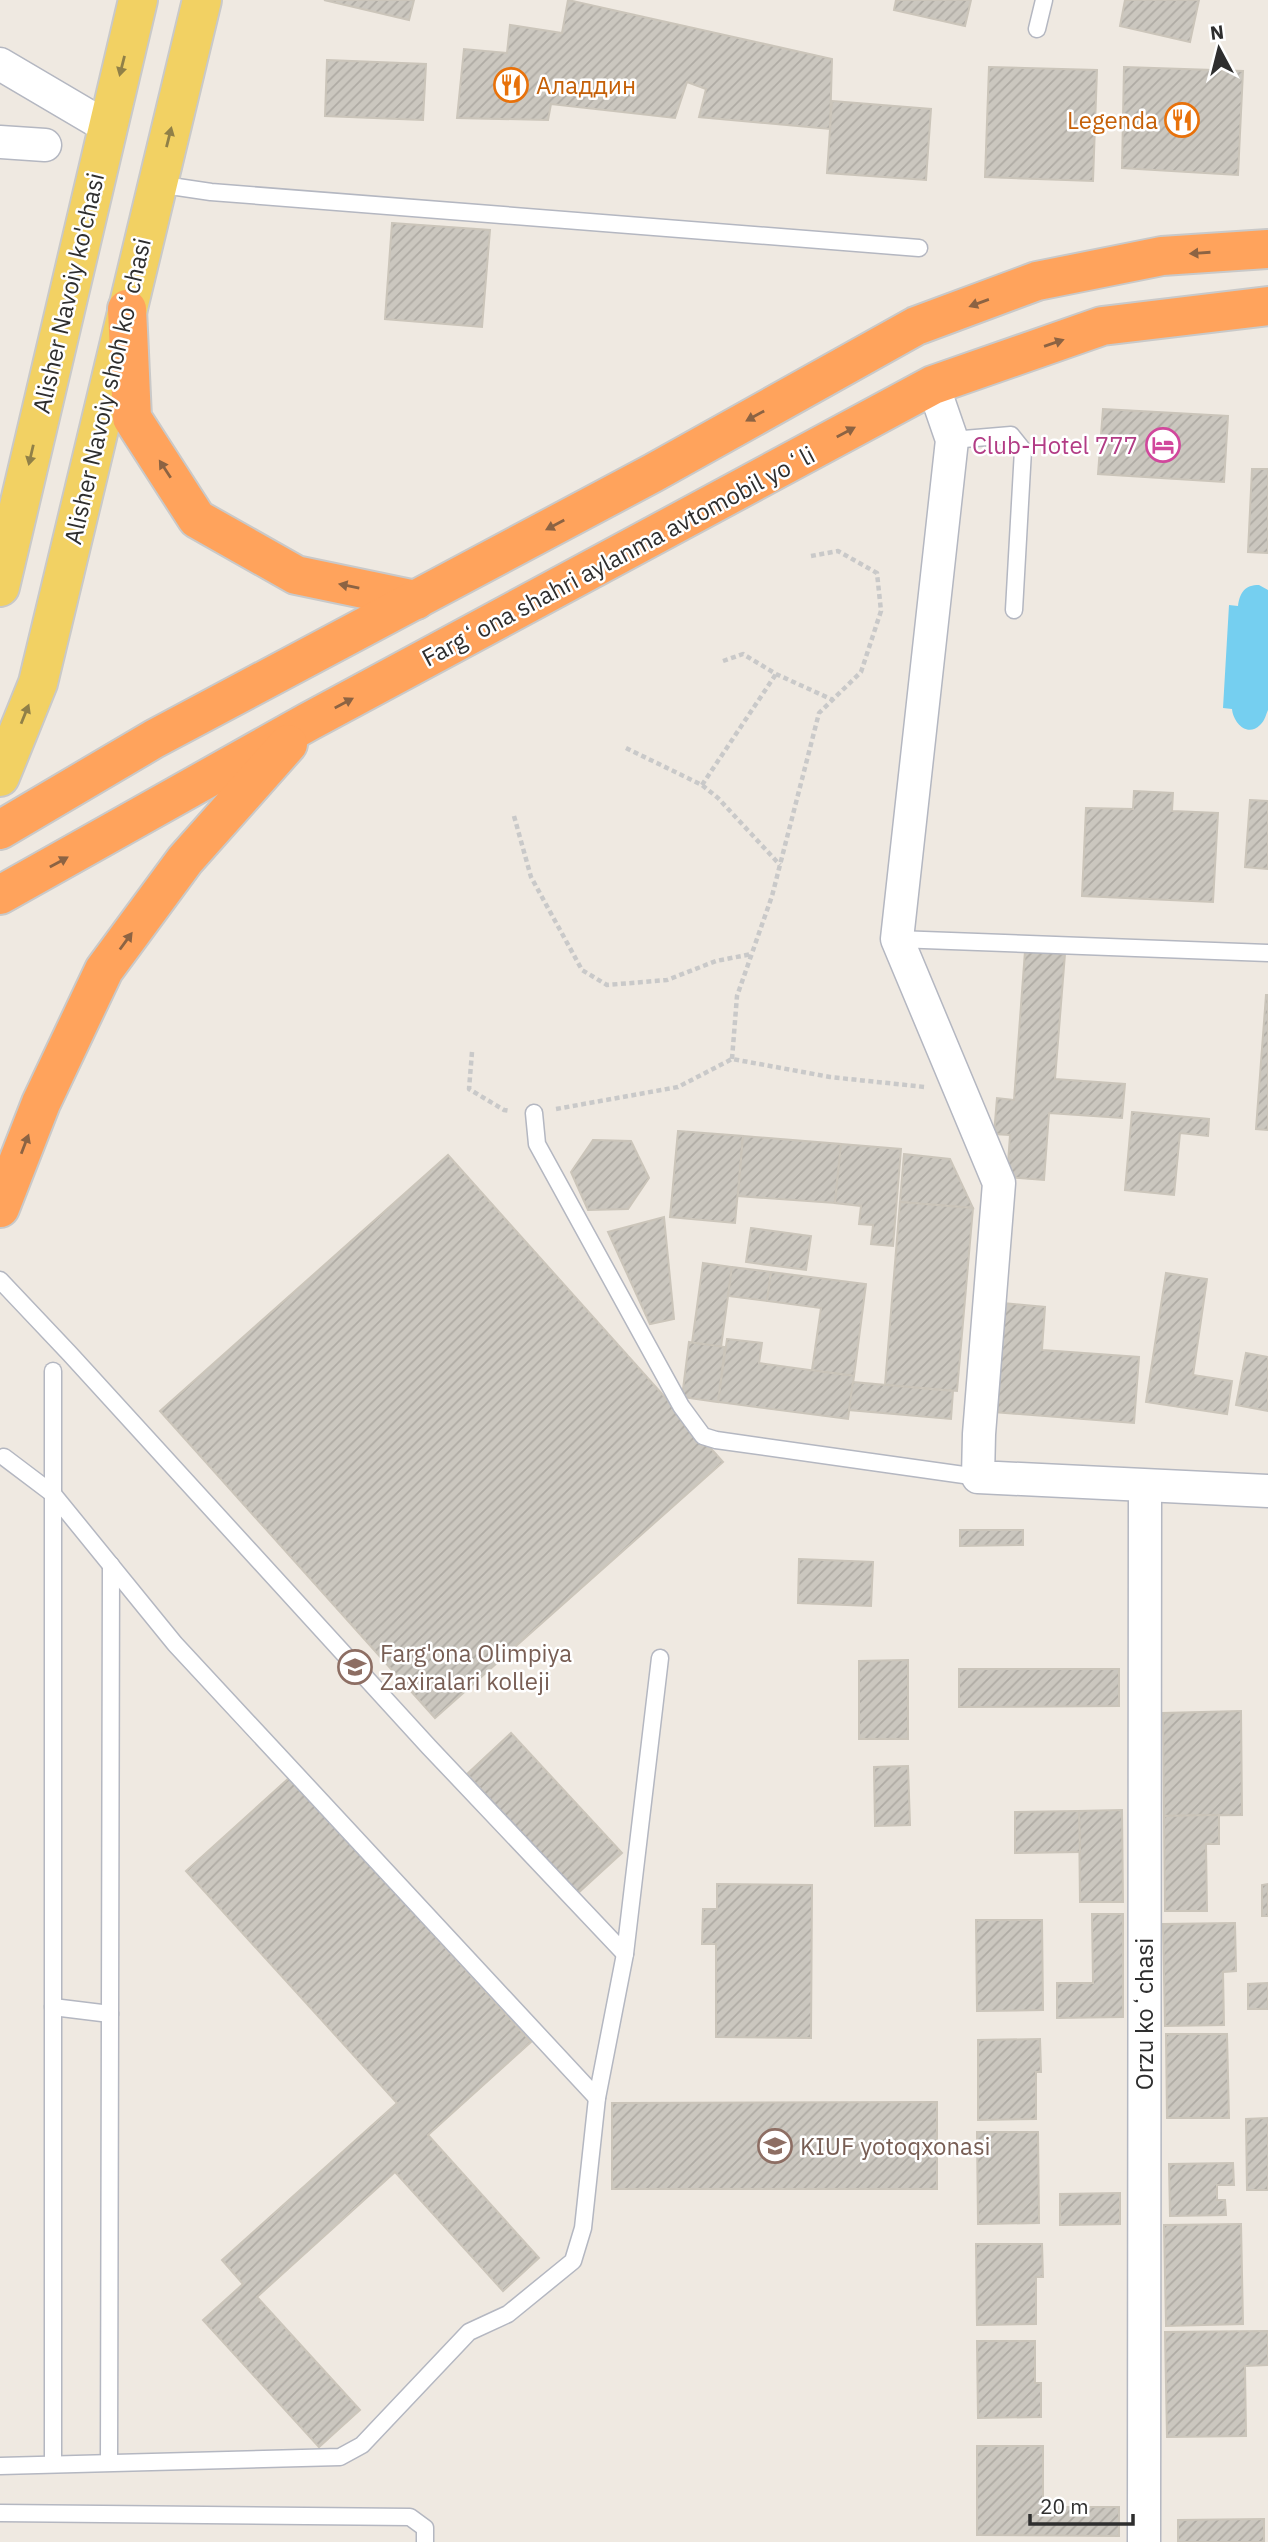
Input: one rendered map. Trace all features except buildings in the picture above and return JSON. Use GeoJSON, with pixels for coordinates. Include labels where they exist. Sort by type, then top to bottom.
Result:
{"type":"FeatureCollection","features":[{"type":"Feature","properties":{"kind":"highway"},"geometry":{"type":"LineString","coordinates":[[0,830],[155,739],[653,473],[916,326],[1037,281],[1162,256],[1268,249]]}},
{"type":"Feature","properties":{"kind":"highway","name":"Fargʻona shahri aylanma avtomobil yoʻli"},"geometry":{"type":"LineString","coordinates":[[0,895],[308,722],[933,385],[1102,327],[1268,306]]}},
{"type":"Feature","properties":{"kind":"highway"},"geometry":{"type":"LineString","coordinates":[[127,309],[132,418],[197,519],[296,575],[416,600]]}},
{"type":"Feature","properties":{"kind":"highway"},"geometry":{"type":"LineString","coordinates":[[0,1208],[41,1103],[104,970],[185,860],[308,722]]}},
{"type":"Feature","properties":{"kind":"main road","name":"Alisher Navoiy ko'chasi"},"geometry":{"type":"LineString","coordinates":[[0,587],[138,0]]}},
{"type":"Feature","properties":{"kind":"main road","name":"Alisher Navoiy shoh koʻchasi"},"geometry":{"type":"LineString","coordinates":[[0,777],[38,682],[202,0]]}},
{"type":"Feature","properties":{"kind":"street"},"geometry":{"type":"LineString","coordinates":[[0,64],[107,127]]}},
{"type":"Feature","properties":{"kind":"street"},"geometry":{"type":"LineString","coordinates":[[0,142],[45,145]]}},
{"type":"Feature","properties":{"kind":"street"},"geometry":{"type":"LineString","coordinates":[[933,385],[952,440],[897,939],[999,1183],[978,1477],[1268,1491]]}},
{"type":"Feature","properties":{"kind":"street","name":"Orzu koʻchasi"},"geometry":{"type":"LineString","coordinates":[[1144,1486],[1144,2542]]}},
{"type":"Feature","properties":{"kind":"lane"},"geometry":{"type":"LineString","coordinates":[[1037,29],[1044,0]]}},
{"type":"Feature","properties":{"kind":"lane"},"geometry":{"type":"LineString","coordinates":[[157,184],[211,192],[919,248]]}},
{"type":"Feature","properties":{"kind":"lane"},"geometry":{"type":"LineString","coordinates":[[952,440],[1011,435],[1023,450],[1014,610]]}},
{"type":"Feature","properties":{"kind":"lane"},"geometry":{"type":"LineString","coordinates":[[897,939],[1268,953]]}},
{"type":"Feature","properties":{"kind":"lane"},"geometry":{"type":"LineString","coordinates":[[534,1113],[537,1144],[681,1406],[703,1436],[978,1477]]}},
{"type":"Feature","properties":{"kind":"lane"},"geometry":{"type":"LineString","coordinates":[[0,1280],[429,1747],[625,1954]]}},
{"type":"Feature","properties":{"kind":"lane"},"geometry":{"type":"LineString","coordinates":[[53,1371],[53,2464]]}},
{"type":"Feature","properties":{"kind":"lane"},"geometry":{"type":"LineString","coordinates":[[4,1457],[53,1494],[175,1644],[597,2098]]}},
{"type":"Feature","properties":{"kind":"lane"},"geometry":{"type":"LineString","coordinates":[[109,2462],[111,1565]]}},
{"type":"Feature","properties":{"kind":"lane"},"geometry":{"type":"LineString","coordinates":[[0,2466],[340,2457],[362,2445],[469,2332],[508,2314],[573,2261],[583,2228],[597,2098],[625,1954],[660,1658]]}},
{"type":"Feature","properties":{"kind":"lane"},"geometry":{"type":"LineString","coordinates":[[53,2007],[110,2014]]}},
{"type":"Feature","properties":{"kind":"lane"},"geometry":{"type":"LineString","coordinates":[[0,2513],[410,2517],[425,2528],[425,2542]]}},
{"type":"Feature","properties":{"kind":"path"},"geometry":{"type":"LineString","coordinates":[[732,1059],[737,996],[781,865],[819,713],[861,672],[881,611],[877,573],[838,551],[811,556]]}},
{"type":"Feature","properties":{"kind":"path"},"geometry":{"type":"LineString","coordinates":[[723,661],[743,654],[776,674],[833,699]]}},
{"type":"Feature","properties":{"kind":"path"},"geometry":{"type":"LineString","coordinates":[[702,785],[776,674]]}},
{"type":"Feature","properties":{"kind":"path"},"geometry":{"type":"LineString","coordinates":[[626,748],[702,785],[718,798],[781,865]]}},
{"type":"Feature","properties":{"kind":"path"},"geometry":{"type":"LineString","coordinates":[[513,816],[531,877],[582,970],[607,985],[667,979],[716,961],[752,954]]}},
{"type":"Feature","properties":{"kind":"path"},"geometry":{"type":"LineString","coordinates":[[472,1052],[470,1089],[504,1110],[534,1113],[678,1087],[732,1059],[831,1077],[961,1091]]}},
{"type":"Feature","properties":{"kind":"water"},"geometry":{"type":"Polygon","coordinates":[[[1259,585],[1268,590],[1268,710],[1262,723],[1250,730],[1238,723],[1232,709],[1223,708],[1229,605],[1238,606],[1244,590],[1259,585]]]}},
{"type":"Feature","properties":{"kind":"place","name":"Аладдин"},"geometry":{"type":"Point","coordinates":[511,85]}},
{"type":"Feature","properties":{"kind":"place","name":"Legenda"},"geometry":{"type":"Point","coordinates":[1182,120]}},
{"type":"Feature","properties":{"kind":"place","name":"Club-Hotel 777"},"geometry":{"type":"Point","coordinates":[1163,445]}},
{"type":"Feature","properties":{"kind":"place","name":"Farg'ona Olimpiya Zaxiralari kolleji"},"geometry":{"type":"Point","coordinates":[355,1667]}},
{"type":"Feature","properties":{"kind":"place","name":"KIUF yotoqxonasi"},"geometry":{"type":"Point","coordinates":[775,2146]}}]}
